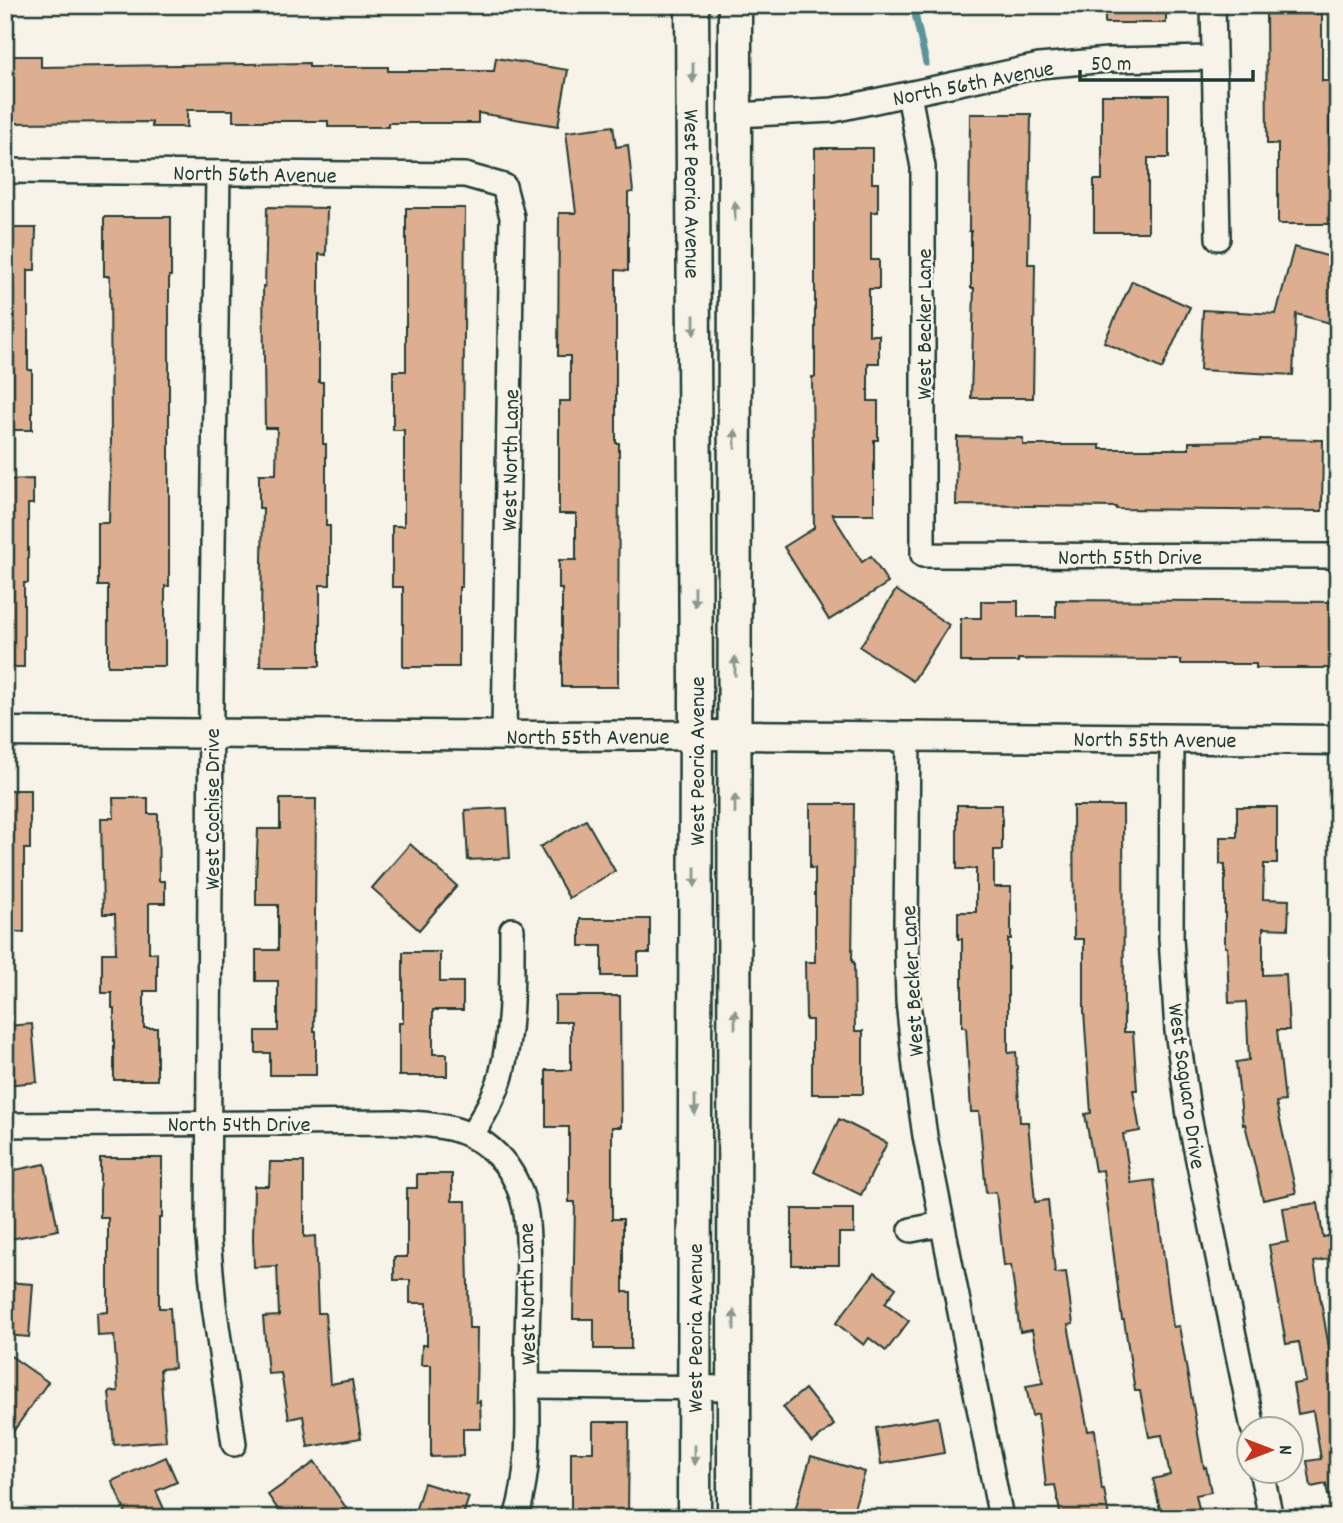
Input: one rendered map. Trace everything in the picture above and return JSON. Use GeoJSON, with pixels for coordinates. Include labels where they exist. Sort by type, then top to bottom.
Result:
{"type":"FeatureCollection","features":[{"type":"Feature","properties":{"kind":"main road","name":"West Peoria Avenue"},"geometry":{"type":"LineString","coordinates":[[692,5],[696,736],[694,1518]]}},
{"type":"Feature","properties":{"kind":"main road","name":"West Peoria Avenue"},"geometry":{"type":"LineString","coordinates":[[734,1518],[735,5]]}},
{"type":"Feature","properties":{"kind":"street"},"geometry":{"type":"LineString","coordinates":[[1213,5],[1218,238]]}},
{"type":"Feature","properties":{"kind":"street","name":"North 56th Avenue"},"geometry":{"type":"LineString","coordinates":[[735,115],[833,110],[1039,66],[1108,60],[1213,58]]}},
{"type":"Feature","properties":{"kind":"street","name":"West Becker Lane"},"geometry":{"type":"LineString","coordinates":[[909,95],[923,166],[923,555]]}},
{"type":"Feature","properties":{"kind":"street","name":"North 56th Avenue"},"geometry":{"type":"LineString","coordinates":[[5,170],[465,175],[504,186]]}},
{"type":"Feature","properties":{"kind":"street","name":"West Cochise Drive"},"geometry":{"type":"LineString","coordinates":[[218,173],[208,1238],[214,1306],[234,1444]]}},
{"type":"Feature","properties":{"kind":"street","name":"West North Lane"},"geometry":{"type":"LineString","coordinates":[[504,186],[512,217],[504,735]]}},
{"type":"Feature","properties":{"kind":"street","name":"North 55th Drive"},"geometry":{"type":"LineString","coordinates":[[923,555],[1338,556]]}},
{"type":"Feature","properties":{"kind":"street","name":"North 55th Avenue"},"geometry":{"type":"LineString","coordinates":[[5,732],[1338,740]]}},
{"type":"Feature","properties":{"kind":"street","name":"West Becker Lane"},"geometry":{"type":"LineString","coordinates":[[908,736],[908,1001],[925,1136],[1001,1518]]}},
{"type":"Feature","properties":{"kind":"street","name":"West Saguaro Drive"},"geometry":{"type":"LineString","coordinates":[[1172,738],[1171,938],[1177,1031],[1189,1116],[1249,1414]]}},
{"type":"Feature","properties":{"kind":"street"},"geometry":{"type":"LineString","coordinates":[[472,1135],[500,1078],[509,1031],[512,930]]}},
{"type":"Feature","properties":{"kind":"street","name":"North 54th Drive"},"geometry":{"type":"LineString","coordinates":[[5,1125],[395,1122],[447,1126],[472,1135]]}},
{"type":"Feature","properties":{"kind":"street","name":"West North Lane"},"geometry":{"type":"LineString","coordinates":[[472,1135],[503,1161],[519,1188],[527,1223],[527,1431],[523,1499],[516,1518]]}},
{"type":"Feature","properties":{"kind":"street"},"geometry":{"type":"LineString","coordinates":[[911,1230],[942,1224]]}},
{"type":"Feature","properties":{"kind":"street"},"geometry":{"type":"LineString","coordinates":[[527,1386],[734,1388]]}},
{"type":"Feature","properties":{"kind":"street"},"geometry":{"type":"LineString","coordinates":[[1264,1484],[1271,1518]]}},
{"type":"Feature","properties":{"kind":"building"},"geometry":{"type":"Polygon","coordinates":[[[1105,5],[1166,5],[1166,23],[1105,23],[1105,5]]]}},
{"type":"Feature","properties":{"kind":"building"},"geometry":{"type":"Polygon","coordinates":[[[1266,14],[1322,14],[1322,81],[1330,81],[1330,163],[1338,163],[1338,224],[1278,224],[1278,144],[1267,144],[1266,14]]]}},
{"type":"Feature","properties":{"kind":"building"},"geometry":{"type":"Polygon","coordinates":[[[5,56],[41,56],[41,67],[309,63],[309,67],[388,67],[388,71],[494,71],[496,58],[568,70],[558,126],[478,113],[478,123],[388,123],[388,127],[328,127],[328,121],[233,121],[233,110],[187,110],[187,127],[152,127],[152,122],[5,123],[5,56]]]}},
{"type":"Feature","properties":{"kind":"building"},"geometry":{"type":"Polygon","coordinates":[[[1102,95],[1169,95],[1169,158],[1148,158],[1148,232],[1094,232],[1094,180],[1102,180],[1102,95]]]}},
{"type":"Feature","properties":{"kind":"building"},"geometry":{"type":"Polygon","coordinates":[[[970,114],[1031,114],[1028,264],[1035,264],[1033,398],[971,398],[974,288],[971,288],[969,231],[970,114]]]}},
{"type":"Feature","properties":{"kind":"building"},"geometry":{"type":"Polygon","coordinates":[[[613,126],[616,147],[628,145],[633,192],[628,193],[628,271],[616,270],[616,443],[619,443],[618,687],[562,687],[562,589],[559,589],[559,560],[576,560],[576,514],[559,514],[559,401],[570,401],[570,356],[558,356],[559,213],[576,213],[566,132],[613,126]]]}},
{"type":"Feature","properties":{"kind":"building"},"geometry":{"type":"Polygon","coordinates":[[[815,148],[872,148],[872,183],[878,183],[878,212],[871,212],[871,260],[879,260],[879,289],[869,289],[869,335],[879,335],[879,363],[868,363],[868,401],[878,401],[878,440],[874,440],[874,514],[832,514],[862,562],[871,556],[888,583],[829,620],[784,547],[814,528],[812,377],[815,377],[815,148]]]}},
{"type":"Feature","properties":{"kind":"building"},"geometry":{"type":"Polygon","coordinates":[[[267,207],[327,208],[326,255],[319,254],[319,382],[323,382],[323,444],[326,444],[326,526],[330,526],[330,585],[320,585],[320,666],[260,666],[263,508],[259,508],[259,474],[276,474],[277,428],[265,428],[263,286],[267,207]]]}},
{"type":"Feature","properties":{"kind":"building"},"geometry":{"type":"Polygon","coordinates":[[[406,208],[465,208],[459,667],[403,667],[403,587],[392,587],[392,526],[404,526],[404,430],[393,430],[393,371],[406,371],[406,208]]]}},
{"type":"Feature","properties":{"kind":"building"},"geometry":{"type":"Polygon","coordinates":[[[104,217],[171,217],[169,586],[165,586],[165,666],[108,666],[108,586],[98,586],[98,523],[109,523],[111,440],[110,276],[104,276],[104,217]]]}},
{"type":"Feature","properties":{"kind":"building"},"geometry":{"type":"Polygon","coordinates":[[[5,228],[36,228],[35,270],[28,270],[28,370],[32,370],[32,430],[5,430],[5,228]]]}},
{"type":"Feature","properties":{"kind":"building"},"geometry":{"type":"Polygon","coordinates":[[[1294,247],[1338,259],[1338,325],[1296,314],[1293,375],[1200,370],[1203,310],[1276,314],[1294,247]]]}},
{"type":"Feature","properties":{"kind":"building"},"geometry":{"type":"Polygon","coordinates":[[[1132,281],[1190,307],[1162,369],[1104,342],[1132,281]]]}},
{"type":"Feature","properties":{"kind":"building"},"geometry":{"type":"Polygon","coordinates":[[[957,437],[1023,438],[1023,445],[1100,445],[1100,449],[1189,449],[1189,442],[1323,440],[1322,511],[956,505],[957,437]]]}},
{"type":"Feature","properties":{"kind":"building"},"geometry":{"type":"Polygon","coordinates":[[[33,479],[33,504],[28,504],[28,583],[24,583],[24,667],[5,667],[5,480],[33,479]]]}},
{"type":"Feature","properties":{"kind":"building"},"geometry":{"type":"Polygon","coordinates":[[[896,590],[949,625],[913,681],[860,647],[896,590]]]}},
{"type":"Feature","properties":{"kind":"building"},"geometry":{"type":"Polygon","coordinates":[[[1056,600],[1338,602],[1338,668],[1256,668],[1256,664],[1181,664],[1181,660],[1018,659],[1018,662],[961,662],[961,618],[981,618],[981,601],[1018,601],[1018,617],[1056,617],[1056,600]]]}},
{"type":"Feature","properties":{"kind":"building"},"geometry":{"type":"Polygon","coordinates":[[[5,790],[30,790],[30,849],[24,849],[24,932],[5,932],[5,790]]]}},
{"type":"Feature","properties":{"kind":"building"},"geometry":{"type":"Polygon","coordinates":[[[113,798],[148,798],[148,814],[158,814],[159,881],[165,881],[165,903],[149,903],[149,953],[157,953],[157,991],[144,991],[144,1028],[157,1028],[157,1080],[114,1080],[114,1008],[112,993],[102,993],[102,953],[116,953],[115,914],[103,914],[101,818],[114,818],[113,798]]]}},
{"type":"Feature","properties":{"kind":"building"},"geometry":{"type":"Polygon","coordinates":[[[280,799],[316,799],[316,1075],[270,1075],[270,1053],[256,1053],[256,1031],[278,1031],[278,981],[256,981],[256,950],[278,950],[278,905],[256,905],[256,877],[258,829],[280,829],[280,799]]]}},
{"type":"Feature","properties":{"kind":"building"},"geometry":{"type":"Polygon","coordinates":[[[810,804],[854,804],[852,962],[855,1031],[863,1031],[863,1094],[812,1094],[812,1020],[806,1020],[805,962],[815,962],[815,868],[810,868],[810,804]]]}},
{"type":"Feature","properties":{"kind":"building"},"geometry":{"type":"Polygon","coordinates":[[[957,805],[1002,805],[1002,850],[994,850],[994,887],[1011,887],[1008,1053],[1016,1052],[1020,1122],[1028,1122],[1035,1202],[1048,1200],[1055,1273],[1066,1272],[1073,1324],[1068,1325],[1088,1431],[1095,1430],[1102,1490],[1104,1489],[1109,1518],[1061,1518],[1055,1485],[1046,1486],[1038,1414],[1032,1416],[1026,1386],[1043,1383],[1032,1330],[1020,1332],[1011,1265],[1004,1266],[996,1192],[986,1193],[979,1112],[971,1112],[966,1027],[962,1027],[962,939],[958,939],[958,912],[976,912],[976,869],[957,869],[957,805]]]}},
{"type":"Feature","properties":{"kind":"building"},"geometry":{"type":"Polygon","coordinates":[[[1073,806],[1123,806],[1124,1032],[1133,1032],[1137,1090],[1133,1090],[1140,1131],[1123,1134],[1131,1183],[1154,1180],[1173,1327],[1179,1326],[1204,1468],[1206,1467],[1211,1492],[1196,1495],[1201,1518],[1162,1518],[1153,1479],[1170,1475],[1162,1435],[1149,1437],[1140,1391],[1135,1391],[1122,1320],[1103,1170],[1095,1171],[1085,1114],[1091,1113],[1084,1011],[1084,939],[1074,939],[1073,806]]]}},
{"type":"Feature","properties":{"kind":"building"},"geometry":{"type":"Polygon","coordinates":[[[1237,807],[1277,807],[1277,864],[1264,864],[1263,899],[1289,900],[1288,929],[1263,928],[1263,975],[1286,974],[1289,1030],[1277,1030],[1285,1101],[1276,1102],[1296,1193],[1263,1200],[1245,1124],[1243,1125],[1236,1062],[1249,1060],[1246,1002],[1229,1003],[1225,947],[1225,864],[1220,864],[1220,837],[1237,837],[1237,807]]]}},
{"type":"Feature","properties":{"kind":"building"},"geometry":{"type":"Polygon","coordinates":[[[507,808],[510,858],[468,860],[465,810],[507,808]]]}},
{"type":"Feature","properties":{"kind":"building"},"geometry":{"type":"Polygon","coordinates":[[[586,820],[615,871],[569,898],[540,847],[586,820]]]}},
{"type":"Feature","properties":{"kind":"building"},"geometry":{"type":"Polygon","coordinates":[[[410,844],[457,886],[419,930],[372,888],[410,844]]]}},
{"type":"Feature","properties":{"kind":"building"},"geometry":{"type":"Polygon","coordinates":[[[580,919],[650,919],[650,953],[638,953],[638,976],[602,976],[602,946],[580,946],[580,919]]]}},
{"type":"Feature","properties":{"kind":"building"},"geometry":{"type":"Polygon","coordinates":[[[403,952],[440,952],[440,982],[463,982],[463,1010],[433,1010],[433,1054],[447,1054],[447,1076],[399,1076],[399,1023],[403,1023],[403,952]]]}},
{"type":"Feature","properties":{"kind":"building"},"geometry":{"type":"Polygon","coordinates":[[[555,996],[620,996],[621,1127],[612,1127],[612,1219],[623,1219],[623,1292],[631,1292],[631,1349],[594,1349],[594,1319],[573,1319],[575,1202],[569,1202],[569,1127],[546,1127],[546,1070],[571,1070],[571,1022],[555,1022],[555,996]]]}},
{"type":"Feature","properties":{"kind":"building"},"geometry":{"type":"Polygon","coordinates":[[[32,1024],[37,1082],[5,1085],[5,1026],[32,1024]]]}},
{"type":"Feature","properties":{"kind":"building"},"geometry":{"type":"Polygon","coordinates":[[[839,1119],[887,1143],[861,1195],[814,1172],[839,1119]]]}},
{"type":"Feature","properties":{"kind":"building"},"geometry":{"type":"Polygon","coordinates":[[[100,1158],[162,1158],[159,1308],[170,1308],[174,1368],[160,1369],[166,1441],[114,1445],[109,1392],[118,1391],[114,1335],[98,1336],[97,1313],[108,1312],[108,1218],[100,1218],[100,1158]]]}},
{"type":"Feature","properties":{"kind":"building"},"geometry":{"type":"Polygon","coordinates":[[[270,1162],[304,1162],[304,1237],[315,1236],[318,1313],[325,1313],[330,1384],[352,1380],[361,1438],[308,1447],[303,1416],[289,1419],[281,1373],[268,1374],[263,1317],[279,1316],[277,1266],[254,1267],[253,1239],[254,1186],[269,1186],[270,1162]]]}},
{"type":"Feature","properties":{"kind":"building"},"geometry":{"type":"Polygon","coordinates":[[[45,1164],[58,1230],[5,1240],[5,1172],[45,1164]]]}},
{"type":"Feature","properties":{"kind":"building"},"geometry":{"type":"Polygon","coordinates":[[[417,1174],[452,1174],[452,1201],[466,1201],[469,1328],[477,1328],[476,1402],[480,1401],[481,1429],[463,1429],[463,1456],[431,1457],[431,1365],[421,1365],[422,1345],[427,1345],[427,1303],[410,1303],[410,1280],[394,1280],[394,1257],[407,1257],[407,1188],[417,1188],[417,1174]]]}},
{"type":"Feature","properties":{"kind":"building"},"geometry":{"type":"Polygon","coordinates":[[[1318,1203],[1323,1237],[1334,1235],[1338,1257],[1314,1262],[1330,1353],[1338,1351],[1338,1495],[1328,1496],[1326,1484],[1311,1487],[1307,1461],[1321,1459],[1313,1411],[1298,1414],[1293,1384],[1306,1382],[1299,1342],[1286,1344],[1269,1245],[1288,1242],[1283,1208],[1318,1203]]]}},
{"type":"Feature","properties":{"kind":"building"},"geometry":{"type":"Polygon","coordinates":[[[792,1209],[854,1209],[854,1233],[839,1233],[839,1265],[792,1265],[792,1209]]]}},
{"type":"Feature","properties":{"kind":"building"},"geometry":{"type":"Polygon","coordinates":[[[875,1272],[896,1288],[885,1303],[909,1321],[886,1351],[869,1338],[864,1345],[836,1323],[875,1272]]]}},
{"type":"Feature","properties":{"kind":"building"},"geometry":{"type":"Polygon","coordinates":[[[5,1282],[33,1284],[29,1337],[5,1335],[5,1282]]]}},
{"type":"Feature","properties":{"kind":"building"},"geometry":{"type":"Polygon","coordinates":[[[5,1352],[48,1382],[5,1443],[5,1352]]]}},
{"type":"Feature","properties":{"kind":"building"},"geometry":{"type":"Polygon","coordinates":[[[805,1389],[834,1425],[812,1443],[783,1407],[805,1389]]]}},
{"type":"Feature","properties":{"kind":"building"},"geometry":{"type":"Polygon","coordinates":[[[938,1417],[944,1453],[881,1464],[876,1428],[938,1417]]]}},
{"type":"Feature","properties":{"kind":"building"},"geometry":{"type":"Polygon","coordinates":[[[593,1422],[629,1422],[628,1518],[571,1518],[571,1452],[593,1452],[593,1422]]]}},
{"type":"Feature","properties":{"kind":"building"},"geometry":{"type":"Polygon","coordinates":[[[811,1456],[865,1472],[851,1518],[820,1518],[795,1510],[811,1456]]]}},
{"type":"Feature","properties":{"kind":"building"},"geometry":{"type":"Polygon","coordinates":[[[166,1457],[177,1482],[156,1491],[168,1518],[128,1518],[112,1481],[166,1457]]]}},
{"type":"Feature","properties":{"kind":"building"},"geometry":{"type":"Polygon","coordinates":[[[315,1462],[353,1518],[284,1518],[268,1495],[315,1462]]]}},
{"type":"Feature","properties":{"kind":"building"},"geometry":{"type":"Polygon","coordinates":[[[424,1483],[469,1497],[462,1518],[413,1518],[424,1483]]]}},
{"type":"Feature","properties":{"kind":"waterway"},"geometry":{"type":"LineString","coordinates":[[913,5],[926,63]]}}]}
